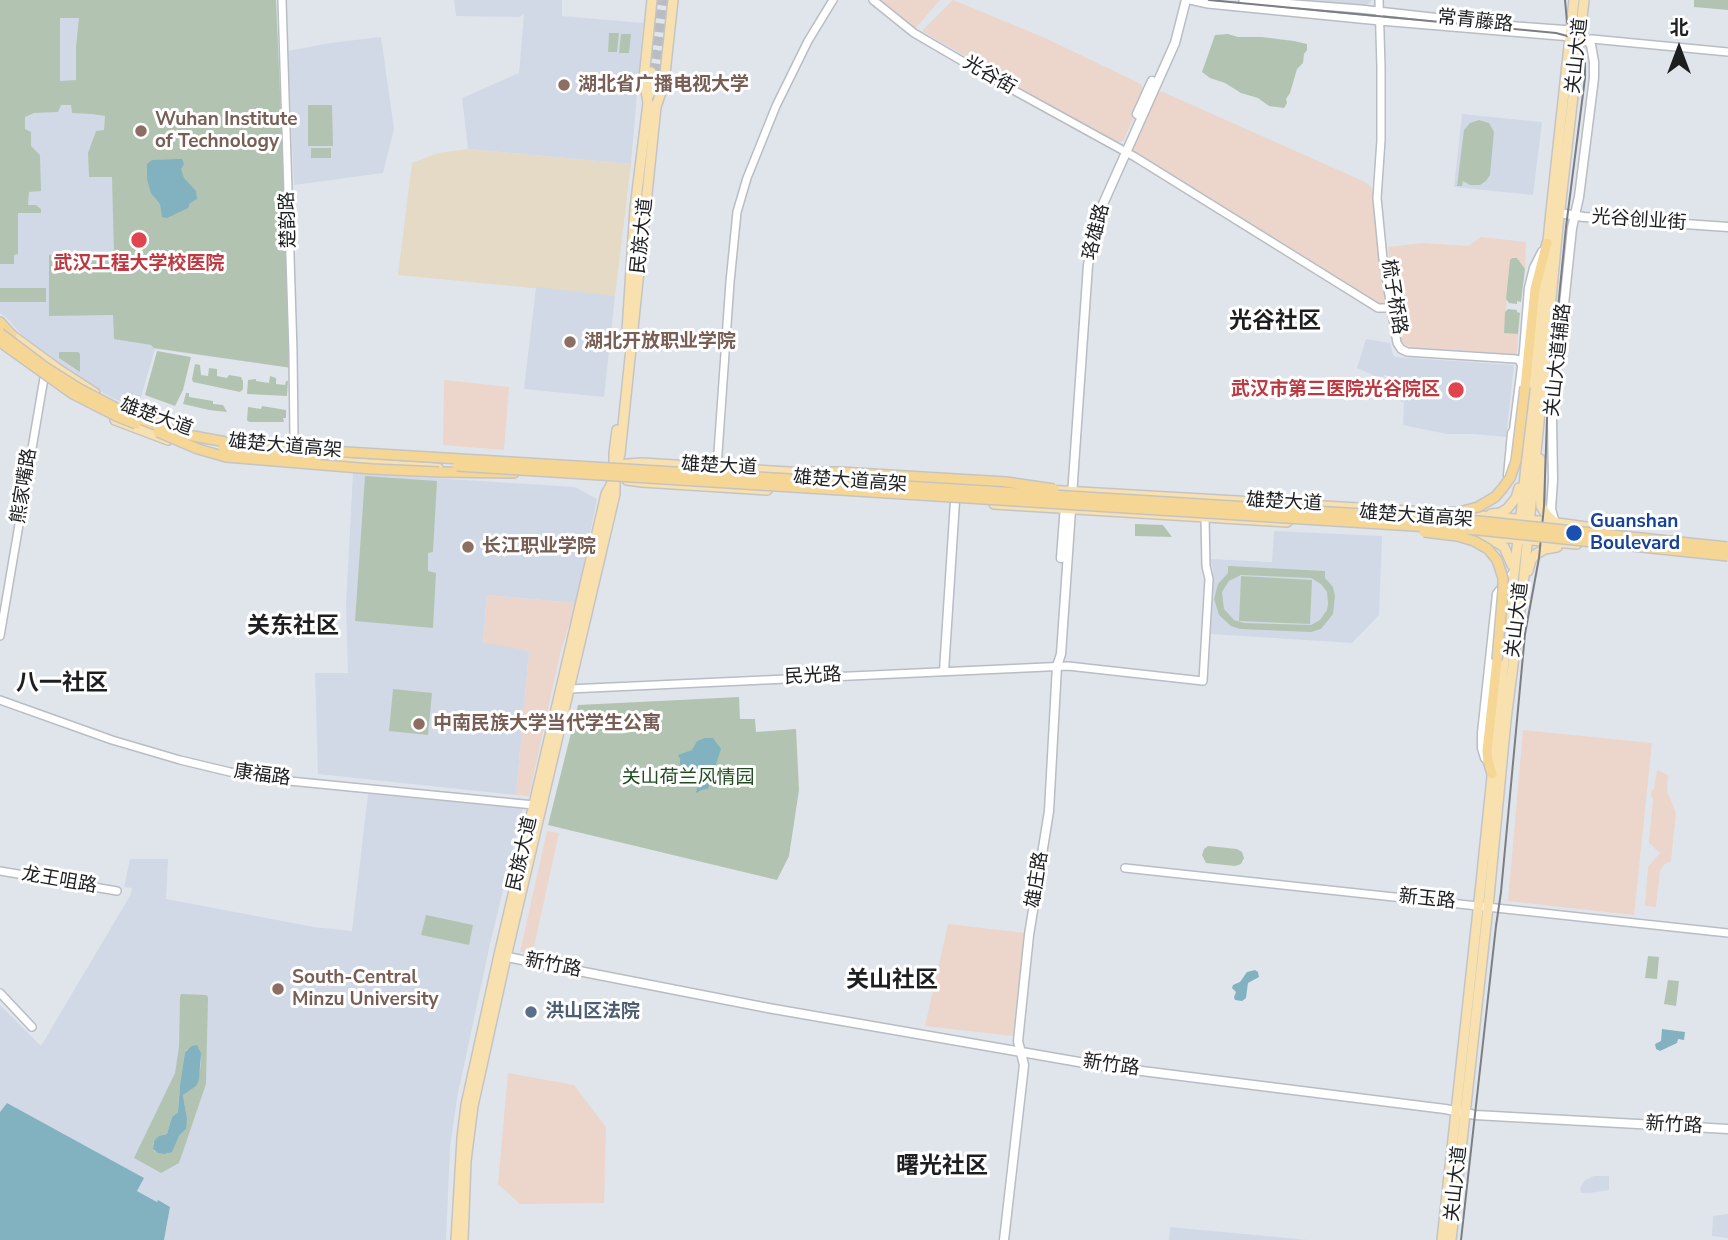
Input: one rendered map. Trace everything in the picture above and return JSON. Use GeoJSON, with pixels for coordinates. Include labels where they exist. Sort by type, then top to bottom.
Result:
{"type":"FeatureCollection","features":[{"type":"Feature","properties":{"kind":"highway"},"geometry":{"type":"LineString","coordinates":[[1309,510],[1446,513],[1468,511],[1487,502],[1502,489],[1510,478],[1516,461],[1535,289],[1548,243]]}},
{"type":"Feature","properties":{"kind":"highway"},"geometry":{"type":"LineString","coordinates":[[0,324],[12,335]]}},
{"type":"Feature","properties":{"kind":"highway","name":"雄楚大道高架"},"geometry":{"type":"LineString","coordinates":[[0,333],[45,367],[126,413],[188,435],[238,444],[1508,523],[1728,546]]}},
{"type":"Feature","properties":{"kind":"highway","name":"雄楚大道高架"},"geometry":{"type":"LineString","coordinates":[[0,344],[74,394],[116,416],[190,442],[247,452],[1508,532],[1728,558]]}},
{"type":"Feature","properties":{"kind":"highway"},"geometry":{"type":"LineString","coordinates":[[158,432],[198,449],[226,457],[358,468],[524,473]]}},
{"type":"Feature","properties":{"kind":"highway"},"geometry":{"type":"LineString","coordinates":[[799,472],[1006,482],[1115,498]]}},
{"type":"Feature","properties":{"kind":"highway"},"geometry":{"type":"LineString","coordinates":[[1364,523],[1475,541],[1488,549],[1497,560],[1503,578],[1503,590],[1488,751],[1492,774]]}},
{"type":"Feature","properties":{"kind":"main road","name":"民族大道"},"geometry":{"type":"LineString","coordinates":[[463,1240],[466,1161],[471,1120],[503,956],[534,805],[606,494],[620,454],[628,390],[652,105],[644,78],[652,0]]}},
{"type":"Feature","properties":{"kind":"main road","name":"民族大道"},"geometry":{"type":"LineString","coordinates":[[652,105],[663,87],[673,0]]}},
{"type":"Feature","properties":{"kind":"main road","name":"关山大道"},"geometry":{"type":"LineString","coordinates":[[1574,0],[1578,35]]}},
{"type":"Feature","properties":{"kind":"main road","name":"关山大道"},"geometry":{"type":"LineString","coordinates":[[1441,1240],[1460,1112],[1523,586],[1522,540],[1556,210],[1584,0]]}},
{"type":"Feature","properties":{"kind":"main road","name":"珞雄路"},"geometry":{"type":"LineString","coordinates":[[1069,491],[1088,265],[1100,212],[1123,152],[1175,43],[1184,2]]}},
{"type":"Feature","properties":{"kind":"main road","name":"关山大道辅路"},"geometry":{"type":"LineString","coordinates":[[1552,522],[1552,419],[1575,214],[1594,78],[1593,52],[1578,35]]}},
{"type":"Feature","properties":{"kind":"main road"},"geometry":{"type":"LineString","coordinates":[[652,105],[655,72]]}},
{"type":"Feature","properties":{"kind":"main road","name":"关山大道"},"geometry":{"type":"LineString","coordinates":[[1524,520],[1526,456],[1533,432],[1548,243],[1556,210]]}},
{"type":"Feature","properties":{"kind":"main road","name":"光谷创业街"},"geometry":{"type":"LineString","coordinates":[[1556,210],[1575,214],[1728,225]]}},
{"type":"Feature","properties":{"kind":"main road","name":"关山大道辅路"},"geometry":{"type":"LineString","coordinates":[[1461,514],[1486,507],[1499,496],[1508,478],[1529,288],[1534,268],[1548,243]]}},
{"type":"Feature","properties":{"kind":"main road","name":"雄楚大道"},"geometry":{"type":"LineString","coordinates":[[12,335],[104,398],[149,418],[188,431],[247,443],[615,472],[642,482],[955,501],[1067,514],[1205,518],[1426,530],[1479,537],[1581,544]]}},
{"type":"Feature","properties":{"kind":"main road","name":"雄楚大道"},"geometry":{"type":"LineString","coordinates":[[0,344],[44,378],[97,411],[126,425],[163,439],[244,455],[524,473],[615,472],[642,463],[799,472],[1479,515],[1728,546]]}},
{"type":"Feature","properties":{"kind":"main road"},"geometry":{"type":"LineString","coordinates":[[97,411],[104,411],[109,406],[104,398]]}},
{"type":"Feature","properties":{"kind":"main road"},"geometry":{"type":"LineString","coordinates":[[1514,430],[1533,432],[1540,456],[1540,501],[1552,522]]}},
{"type":"Feature","properties":{"kind":"main road"},"geometry":{"type":"LineString","coordinates":[[1479,515],[1500,513],[1516,498],[1526,456],[1511,452]]}},
{"type":"Feature","properties":{"kind":"main road","name":"民族大道"},"geometry":{"type":"LineString","coordinates":[[456,1240],[464,1118],[615,494],[615,472]]}},
{"type":"Feature","properties":{"kind":"main road","name":"雄庄路"},"geometry":{"type":"LineString","coordinates":[[1004,1240],[1024,1065],[1018,1041],[1029,935],[1049,811],[1057,666],[1061,654],[1069,491]]}},
{"type":"Feature","properties":{"kind":"main road"},"geometry":{"type":"LineString","coordinates":[[944,671],[955,501]]}},
{"type":"Feature","properties":{"kind":"main road"},"geometry":{"type":"LineString","coordinates":[[1479,537],[1504,547],[1514,572],[1497,594],[1482,733],[1484,755],[1492,774]]}},
{"type":"Feature","properties":{"kind":"main road","name":"关山大道"},"geometry":{"type":"LineString","coordinates":[[1483,906],[1492,774],[1514,572],[1522,540]]}},
{"type":"Feature","properties":{"kind":"main road"},"geometry":{"type":"LineString","coordinates":[[1523,586],[1531,560],[1536,554],[1545,549],[1581,544],[1728,558]]}},
{"type":"Feature","properties":{"kind":"main road","name":"新竹路"},"geometry":{"type":"LineString","coordinates":[[503,956],[709,997],[1102,1066],[1476,1115],[1728,1129]]}},
{"type":"Feature","properties":{"kind":"main road","name":"关山大道"},"geometry":{"type":"LineString","coordinates":[[1451,1240],[1460,1112]]}},
{"type":"Feature","properties":{"kind":"street","name":"楚韵路"},"geometry":{"type":"LineString","coordinates":[[282,0],[294,439]]}},
{"type":"Feature","properties":{"kind":"street"},"geometry":{"type":"LineString","coordinates":[[717,467],[737,212],[747,178],[776,106],[808,41],[833,0]]}},
{"type":"Feature","properties":{"kind":"street","name":"光谷街"},"geometry":{"type":"LineString","coordinates":[[873,0],[914,33],[1123,152]]}},
{"type":"Feature","properties":{"kind":"street","name":"常青藤路"},"geometry":{"type":"LineString","coordinates":[[1243,0],[1380,16]]}},
{"type":"Feature","properties":{"kind":"street"},"geometry":{"type":"LineString","coordinates":[[1379,0],[1380,16]]}},
{"type":"Feature","properties":{"kind":"street","name":"常青藤路"},"geometry":{"type":"LineString","coordinates":[[1184,2],[1503,25],[1596,39],[1728,52]]}},
{"type":"Feature","properties":{"kind":"street","name":"梳子桥路"},"geometry":{"type":"LineString","coordinates":[[1380,16],[1381,140],[1377,198],[1393,324]]}},
{"type":"Feature","properties":{"kind":"street"},"geometry":{"type":"LineString","coordinates":[[1123,152],[1378,308],[1387,307],[1390,301]]}},
{"type":"Feature","properties":{"kind":"street"},"geometry":{"type":"LineString","coordinates":[[1123,152],[1380,311],[1393,324],[1396,343],[1404,351],[1516,359],[1522,367]]}},
{"type":"Feature","properties":{"kind":"street","name":"梳子桥路"},"geometry":{"type":"LineString","coordinates":[[1378,165],[1382,225],[1400,343],[1410,350],[1517,356],[1524,351]]}},
{"type":"Feature","properties":{"kind":"street","name":"熊家嘴路"},"geometry":{"type":"LineString","coordinates":[[0,636],[44,378]]}},
{"type":"Feature","properties":{"kind":"street","name":"民光路"},"geometry":{"type":"LineString","coordinates":[[569,689],[1057,666],[1203,681],[1209,579],[1206,566],[1205,518]]}},
{"type":"Feature","properties":{"kind":"street","name":"康福路"},"geometry":{"type":"LineString","coordinates":[[0,700],[112,740],[230,772],[279,780],[534,805]]}},
{"type":"Feature","properties":{"kind":"street","name":"新玉路"},"geometry":{"type":"LineString","coordinates":[[1125,868],[1728,933]]}},
{"type":"Feature","properties":{"kind":"street","name":"龙王咀路"},"geometry":{"type":"LineString","coordinates":[[0,871],[117,891]]}},
{"type":"Feature","properties":{"kind":"street"},"geometry":{"type":"LineString","coordinates":[[0,993],[32,1027]]}},
{"type":"Feature","properties":{"kind":"shaded area","name":"Wuhan Institute of Technology"},"geometry":{"type":"Polygon","coordinates":[[[0,0],[276,0],[292,368],[155,349],[138,407],[114,399],[54,364],[30,346],[0,313],[0,0]]]}},
{"type":"Feature","properties":{"kind":"shaded area","name":"湖北省广播电视大学"},"geometry":{"type":"Polygon","coordinates":[[[454,0],[562,0],[562,16],[643,23],[631,164],[468,149],[462,98],[519,73],[524,14],[519,17],[456,16],[454,0]]]}},
{"type":"Feature","properties":{"kind":"shaded area"},"geometry":{"type":"Polygon","coordinates":[[[877,0],[940,0],[914,30],[877,0]]]}},
{"type":"Feature","properties":{"kind":"shaded area"},"geometry":{"type":"Polygon","coordinates":[[[953,0],[1045,38],[1141,84],[1145,93],[1123,141],[1116,143],[922,31],[953,0]]]}},
{"type":"Feature","properties":{"kind":"shaded area"},"geometry":{"type":"Polygon","coordinates":[[[1294,0],[1372,0],[1365,7],[1294,0]]]}},
{"type":"Feature","properties":{"kind":"shaded area"},"geometry":{"type":"Polygon","coordinates":[[[381,37],[394,129],[383,173],[294,185],[288,51],[381,37]]]}},
{"type":"Feature","properties":{"kind":"shaded area"},"geometry":{"type":"Polygon","coordinates":[[[1163,92],[1370,186],[1374,193],[1387,304],[1378,307],[1129,152],[1155,93],[1163,92]]]}},
{"type":"Feature","properties":{"kind":"shaded area"},"geometry":{"type":"Polygon","coordinates":[[[1462,114],[1542,122],[1533,195],[1454,187],[1462,114]]]}},
{"type":"Feature","properties":{"kind":"shaded area"},"geometry":{"type":"Polygon","coordinates":[[[468,149],[631,164],[615,296],[398,275],[412,163],[438,153],[468,149]]]}},
{"type":"Feature","properties":{"kind":"shaded area"},"geometry":{"type":"Polygon","coordinates":[[[1481,237],[1526,242],[1525,269],[1517,258],[1510,260],[1504,332],[1518,334],[1516,354],[1411,347],[1404,344],[1400,337],[1393,261],[1389,258],[1388,247],[1423,243],[1468,246],[1481,237]]]}},
{"type":"Feature","properties":{"kind":"shaded area","name":"湖北开放职业学院"},"geometry":{"type":"Polygon","coordinates":[[[536,287],[615,296],[604,397],[524,389],[536,287]]]}},
{"type":"Feature","properties":{"kind":"shaded area","name":"武汉市第三医院光谷院区"},"geometry":{"type":"Polygon","coordinates":[[[1366,339],[1390,343],[1395,357],[1514,365],[1506,437],[1447,434],[1403,425],[1404,402],[1401,402],[1399,379],[1384,375],[1382,379],[1357,368],[1366,339]]]}},
{"type":"Feature","properties":{"kind":"shaded area"},"geometry":{"type":"Polygon","coordinates":[[[444,380],[509,387],[504,450],[443,445],[444,380]]]}},
{"type":"Feature","properties":{"kind":"shaded area"},"geometry":{"type":"Polygon","coordinates":[[[353,473],[575,487],[597,499],[576,603],[487,595],[483,643],[529,651],[516,795],[318,774],[315,673],[348,673],[346,605],[353,473]]]}},
{"type":"Feature","properties":{"kind":"shaded area"},"geometry":{"type":"Polygon","coordinates":[[[1274,531],[1382,536],[1379,615],[1352,643],[1211,634],[1213,569],[1210,559],[1272,562],[1274,531]]]}},
{"type":"Feature","properties":{"kind":"shaded area"},"geometry":{"type":"Polygon","coordinates":[[[487,595],[576,603],[560,654],[529,796],[516,795],[529,651],[483,647],[487,595]]]}},
{"type":"Feature","properties":{"kind":"shaded area"},"geometry":{"type":"Polygon","coordinates":[[[1523,730],[1652,743],[1634,915],[1508,901],[1523,730]]]}},
{"type":"Feature","properties":{"kind":"shaded area"},"geometry":{"type":"Polygon","coordinates":[[[1657,770],[1668,775],[1667,791],[1676,813],[1671,861],[1660,870],[1656,907],[1645,906],[1648,867],[1660,853],[1649,843],[1653,799],[1651,795],[1657,770]]]}},
{"type":"Feature","properties":{"kind":"shaded area","name":"South-Central Minzu University"},"geometry":{"type":"Polygon","coordinates":[[[368,794],[523,808],[457,1098],[450,1148],[446,1240],[164,1240],[170,1207],[137,1191],[143,1178],[7,1103],[0,1112],[0,1005],[41,1046],[131,894],[132,888],[124,887],[130,859],[168,859],[166,899],[314,927],[352,931],[368,794]]]}},
{"type":"Feature","properties":{"kind":"shaded area"},"geometry":{"type":"Polygon","coordinates":[[[547,831],[559,833],[532,955],[520,952],[547,831]]]}},
{"type":"Feature","properties":{"kind":"shaded area"},"geometry":{"type":"Polygon","coordinates":[[[948,924],[1025,933],[1013,1036],[925,1026],[948,924]]]}},
{"type":"Feature","properties":{"kind":"shaded area"},"geometry":{"type":"Polygon","coordinates":[[[508,1073],[574,1085],[606,1127],[604,1203],[520,1204],[498,1184],[508,1073]]]}},
{"type":"Feature","properties":{"kind":"shaded area"},"geometry":{"type":"Polygon","coordinates":[[[1594,1176],[1609,1176],[1609,1190],[1581,1193],[1580,1188],[1585,1180],[1594,1176]]]}},
{"type":"Feature","properties":{"kind":"shaded area"},"geometry":{"type":"Polygon","coordinates":[[[1728,1214],[1728,1238],[1712,1236],[1713,1216],[1728,1214]]]}},
{"type":"Feature","properties":{"kind":"shaded area"},"geometry":{"type":"Polygon","coordinates":[[[1170,1227],[1308,1240],[1169,1240],[1170,1227]]]}},
{"type":"Feature","properties":{"kind":"green space","name":"Wuhan Institute of Technology"},"geometry":{"type":"Polygon","coordinates":[[[0,0],[276,0],[292,368],[154,348],[151,345],[114,339],[113,315],[49,316],[49,255],[114,256],[112,177],[89,177],[88,153],[96,131],[104,130],[105,116],[72,113],[71,105],[61,105],[58,112],[34,113],[25,117],[25,129],[31,132],[31,146],[40,155],[41,191],[29,192],[28,205],[36,205],[41,209],[41,213],[18,213],[18,254],[14,255],[14,264],[0,264],[0,0]],[[60,18],[60,81],[76,80],[79,18],[60,18]]]}},
{"type":"Feature","properties":{"kind":"green space"},"geometry":{"type":"Polygon","coordinates":[[[1694,0],[1728,0],[1728,10],[1694,7],[1694,0]]]}},
{"type":"Feature","properties":{"kind":"green space"},"geometry":{"type":"Polygon","coordinates":[[[609,33],[619,33],[617,52],[608,52],[609,33]]]}},
{"type":"Feature","properties":{"kind":"green space"},"geometry":{"type":"Polygon","coordinates":[[[621,34],[631,34],[629,53],[619,53],[621,34]]]}},
{"type":"Feature","properties":{"kind":"green space"},"geometry":{"type":"Polygon","coordinates":[[[1228,34],[1307,44],[1303,63],[1297,69],[1284,108],[1269,106],[1258,98],[1241,93],[1202,72],[1215,35],[1228,34]]]}},
{"type":"Feature","properties":{"kind":"green space"},"geometry":{"type":"Polygon","coordinates":[[[308,105],[332,105],[333,146],[308,146],[308,105]]]}},
{"type":"Feature","properties":{"kind":"green space"},"geometry":{"type":"Polygon","coordinates":[[[1479,120],[1489,123],[1494,132],[1490,175],[1480,185],[1470,185],[1463,181],[1462,186],[1457,186],[1464,130],[1470,123],[1479,120]]]}},
{"type":"Feature","properties":{"kind":"green space"},"geometry":{"type":"Polygon","coordinates":[[[311,148],[331,148],[331,158],[311,158],[311,148]]]}},
{"type":"Feature","properties":{"kind":"green space"},"geometry":{"type":"Polygon","coordinates":[[[1512,258],[1517,258],[1525,269],[1521,302],[1517,301],[1517,304],[1509,303],[1506,299],[1512,258]]]}},
{"type":"Feature","properties":{"kind":"green space"},"geometry":{"type":"Polygon","coordinates":[[[0,288],[46,288],[46,302],[0,302],[0,288]]]}},
{"type":"Feature","properties":{"kind":"green space"},"geometry":{"type":"Polygon","coordinates":[[[1508,309],[1520,313],[1518,334],[1504,333],[1505,312],[1508,309]]]}},
{"type":"Feature","properties":{"kind":"green space"},"geometry":{"type":"Polygon","coordinates":[[[157,351],[191,357],[183,390],[175,406],[145,395],[157,351]]]}},
{"type":"Feature","properties":{"kind":"green space"},"geometry":{"type":"Polygon","coordinates":[[[59,352],[78,352],[80,372],[59,358],[59,352]]]}},
{"type":"Feature","properties":{"kind":"green space"},"geometry":{"type":"Polygon","coordinates":[[[195,364],[200,365],[201,375],[208,376],[209,368],[217,369],[217,376],[241,377],[243,389],[240,392],[193,382],[195,364]]]}},
{"type":"Feature","properties":{"kind":"green space"},"geometry":{"type":"Polygon","coordinates":[[[270,376],[276,378],[276,384],[285,385],[288,381],[287,396],[247,394],[248,380],[256,379],[269,383],[270,376]]]}},
{"type":"Feature","properties":{"kind":"green space"},"geometry":{"type":"Polygon","coordinates":[[[186,393],[189,393],[189,397],[223,405],[227,412],[183,404],[186,393]]]}},
{"type":"Feature","properties":{"kind":"green space"},"geometry":{"type":"Polygon","coordinates":[[[262,406],[286,410],[284,422],[249,422],[248,407],[261,409],[262,406]]]}},
{"type":"Feature","properties":{"kind":"green space"},"geometry":{"type":"Polygon","coordinates":[[[365,476],[437,481],[433,552],[428,553],[428,571],[436,573],[433,628],[355,621],[365,476]]]}},
{"type":"Feature","properties":{"kind":"green space"},"geometry":{"type":"Polygon","coordinates":[[[1135,524],[1163,525],[1172,537],[1135,536],[1135,524]]]}},
{"type":"Feature","properties":{"kind":"green space"},"geometry":{"type":"Polygon","coordinates":[[[1228,566],[1325,571],[1325,578],[1333,587],[1335,596],[1333,614],[1321,629],[1311,632],[1240,629],[1231,626],[1219,615],[1214,599],[1218,584],[1228,573],[1228,566]],[[1241,575],[1229,581],[1222,592],[1224,609],[1234,620],[1244,623],[1311,625],[1320,620],[1328,604],[1327,592],[1311,578],[1241,575]]]}},
{"type":"Feature","properties":{"kind":"green space"},"geometry":{"type":"Polygon","coordinates":[[[1241,576],[1312,580],[1310,624],[1239,621],[1241,576]]]}},
{"type":"Feature","properties":{"kind":"green space"},"geometry":{"type":"Polygon","coordinates":[[[393,689],[432,693],[428,735],[389,731],[393,689]]]}},
{"type":"Feature","properties":{"kind":"green space","name":"关山荷兰风情园"},"geometry":{"type":"Polygon","coordinates":[[[739,697],[740,719],[755,719],[756,732],[796,729],[799,790],[789,856],[777,880],[548,825],[578,705],[739,697]]]}},
{"type":"Feature","properties":{"kind":"green space"},"geometry":{"type":"Polygon","coordinates":[[[1208,846],[1237,849],[1242,852],[1244,858],[1241,864],[1235,866],[1206,863],[1202,855],[1208,846]]]}},
{"type":"Feature","properties":{"kind":"green space"},"geometry":{"type":"Polygon","coordinates":[[[426,915],[473,925],[469,945],[421,935],[426,915]]]}},
{"type":"Feature","properties":{"kind":"green space"},"geometry":{"type":"Polygon","coordinates":[[[1648,956],[1659,957],[1657,979],[1645,978],[1648,956]]]}},
{"type":"Feature","properties":{"kind":"green space"},"geometry":{"type":"Polygon","coordinates":[[[1668,980],[1679,981],[1676,1006],[1664,1004],[1668,980]]]}},
{"type":"Feature","properties":{"kind":"green space"},"geometry":{"type":"Polygon","coordinates":[[[181,994],[208,997],[206,1084],[179,1163],[161,1173],[134,1158],[175,1073],[179,1047],[181,994]],[[199,1048],[186,1050],[178,1112],[172,1117],[167,1134],[153,1143],[154,1151],[166,1154],[171,1152],[186,1129],[183,1095],[198,1082],[201,1063],[199,1048]]]}},
{"type":"Feature","properties":{"kind":"water"},"geometry":{"type":"Polygon","coordinates":[[[182,159],[184,178],[196,191],[197,199],[190,203],[188,208],[167,218],[162,217],[160,204],[151,193],[147,179],[147,164],[152,160],[182,159]]]}},
{"type":"Feature","properties":{"kind":"water"},"geometry":{"type":"Polygon","coordinates":[[[713,738],[721,749],[708,789],[697,793],[698,786],[693,781],[676,783],[673,770],[680,765],[678,755],[692,750],[697,741],[713,738]]]}},
{"type":"Feature","properties":{"kind":"water"},"geometry":{"type":"Polygon","coordinates":[[[1255,970],[1259,977],[1248,983],[1246,998],[1242,1001],[1235,1000],[1233,985],[1240,982],[1247,972],[1255,970]]]}},
{"type":"Feature","properties":{"kind":"water"},"geometry":{"type":"Polygon","coordinates":[[[1662,1029],[1685,1032],[1684,1040],[1678,1039],[1677,1043],[1660,1051],[1656,1049],[1655,1044],[1661,1041],[1662,1029]]]}},
{"type":"Feature","properties":{"kind":"water"},"geometry":{"type":"Polygon","coordinates":[[[197,1045],[201,1053],[199,1080],[196,1086],[183,1095],[186,1129],[179,1136],[172,1152],[158,1153],[153,1149],[154,1141],[167,1134],[172,1117],[178,1112],[185,1052],[197,1045]]]}},
{"type":"Feature","properties":{"kind":"water"},"geometry":{"type":"Polygon","coordinates":[[[7,1103],[144,1178],[137,1191],[170,1207],[164,1240],[0,1240],[0,1112],[7,1103]]]}},
{"type":"Feature","properties":{"kind":"tunnel"},"geometry":{"type":"LineString","coordinates":[[651,72],[658,0]]}},
{"type":"Feature","properties":{"kind":"tunnel"},"geometry":{"type":"LineString","coordinates":[[659,73],[666,0]]}},
{"type":"Feature","properties":{"kind":"tram line"},"geometry":{"type":"LineString","coordinates":[[1209,0],[1556,33],[1571,37],[1585,55],[1585,78],[1566,227],[1547,419],[1539,558],[1525,634],[1501,892],[1461,1240]]}},
{"type":"Feature","properties":{"kind":"tram line"},"geometry":{"type":"LineString","coordinates":[[1565,0],[1567,22],[1580,42]]}},
{"type":"Feature","properties":{"kind":"place","name":"湖北省广播电视大学"},"geometry":{"type":"Point","coordinates":[564,85]}},
{"type":"Feature","properties":{"kind":"place","name":"Wuhan Institute of Technology"},"geometry":{"type":"Point","coordinates":[141,131]}},
{"type":"Feature","properties":{"kind":"place","name":"武汉工程大学校医院"},"geometry":{"type":"Point","coordinates":[139,240]}},
{"type":"Feature","properties":{"kind":"place","name":"湖北开放职业学院"},"geometry":{"type":"Point","coordinates":[570,342]}},
{"type":"Feature","properties":{"kind":"place","name":"武汉市第三医院光谷院区"},"geometry":{"type":"Point","coordinates":[1456,390]}},
{"type":"Feature","properties":{"kind":"place","name":"Guanshan Boulevard"},"geometry":{"type":"Point","coordinates":[1574,533]}},
{"type":"Feature","properties":{"kind":"place","name":"长江职业学院"},"geometry":{"type":"Point","coordinates":[468,547]}},
{"type":"Feature","properties":{"kind":"place","name":"中南民族大学当代学生公寓"},"geometry":{"type":"Point","coordinates":[419,724]}},
{"type":"Feature","properties":{"kind":"place","name":"South-Central Minzu University"},"geometry":{"type":"Point","coordinates":[278,989]}},
{"type":"Feature","properties":{"kind":"place","name":"洪山区法院"},"geometry":{"type":"Point","coordinates":[531,1012]}},
{"type":"Feature","properties":{"kind":"district","name":"光谷社区"},"geometry":{"type":"Point","coordinates":[1275,322]}},
{"type":"Feature","properties":{"kind":"district","name":"关东社区"},"geometry":{"type":"Point","coordinates":[293,627]}},
{"type":"Feature","properties":{"kind":"district","name":"八一社区"},"geometry":{"type":"Point","coordinates":[62,684]}},
{"type":"Feature","properties":{"kind":"district","name":"关山社区"},"geometry":{"type":"Point","coordinates":[892,981]}},
{"type":"Feature","properties":{"kind":"district","name":"曙光社区"},"geometry":{"type":"Point","coordinates":[942,1167]}}]}
